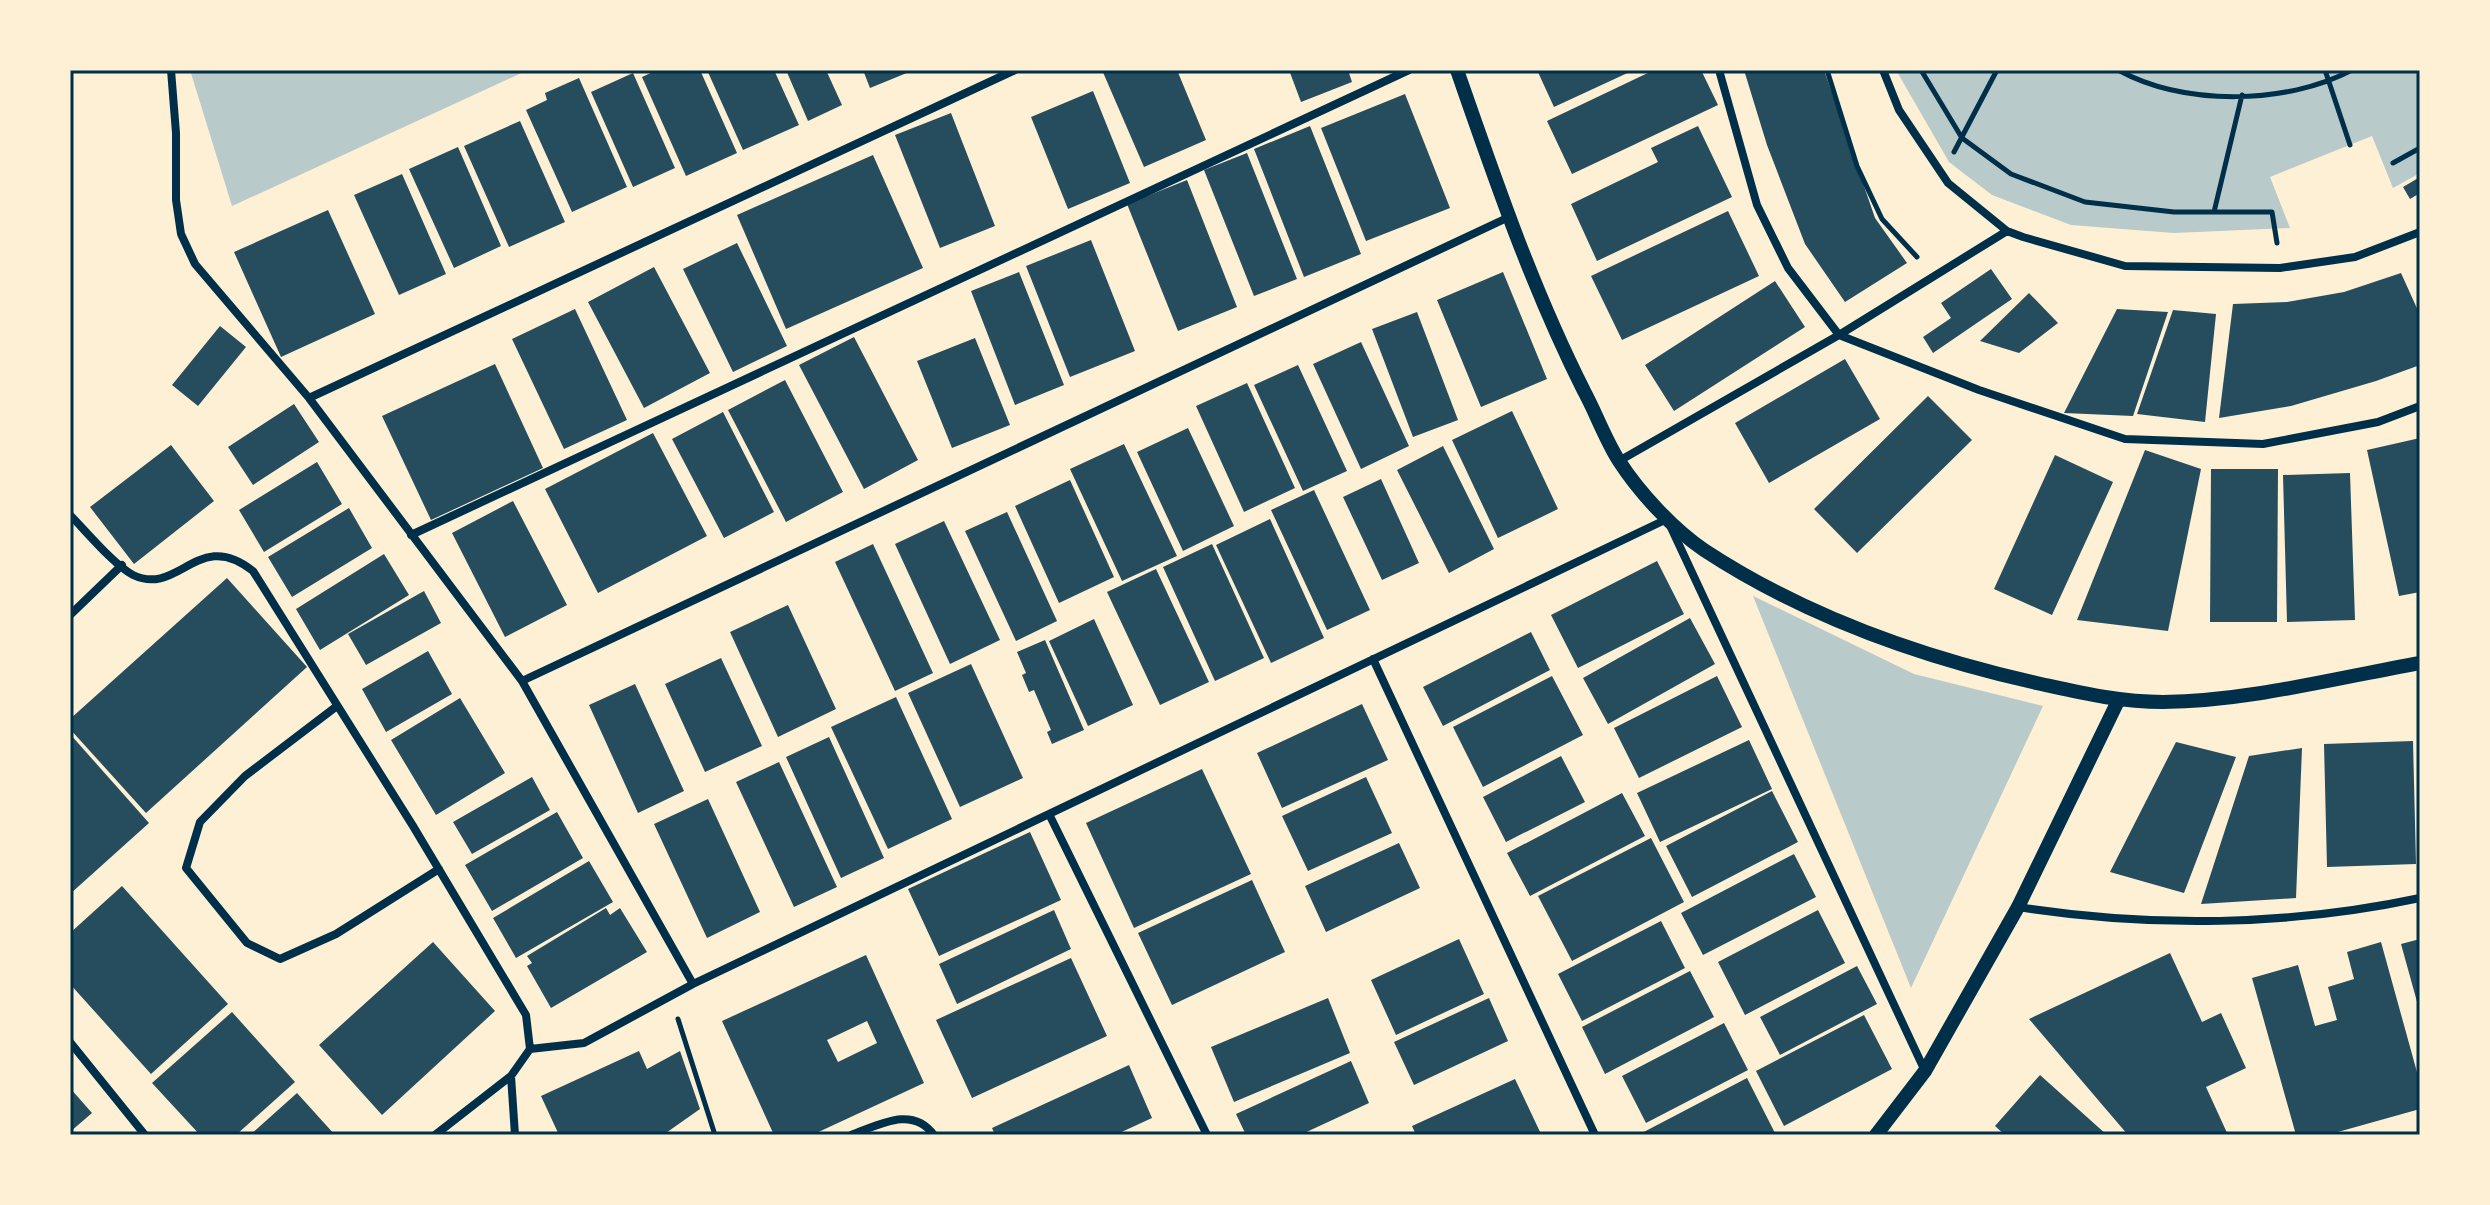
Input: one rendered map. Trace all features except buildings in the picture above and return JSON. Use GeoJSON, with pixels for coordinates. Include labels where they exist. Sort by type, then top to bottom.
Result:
{"type":"FeatureCollection","features":[{"type":"Feature","properties":{"kind":"street"},"geometry":{"type":"LineString","coordinates":[[171,70],[176,133],[176,200],[181,234],[195,264],[309,398],[522,681],[693,984]]}},
{"type":"Feature","properties":{"kind":"street"},"geometry":{"type":"LineString","coordinates":[[309,398],[1015,70]]}},
{"type":"Feature","properties":{"kind":"street"},"geometry":{"type":"LineString","coordinates":[[411,535],[1409,70]]}},
{"type":"Feature","properties":{"kind":"street"},"geometry":{"type":"LineString","coordinates":[[1457,70],[1509,217],[1567,357],[1619,461],[1667,519],[1703,549],[1834,620],[1893,643],[1991,673],[2118,701],[2165,702],[2243,695],[2420,663]]}},
{"type":"Feature","properties":{"kind":"street"},"geometry":{"type":"LineString","coordinates":[[1719,70],[1757,205],[1788,268],[1839,335],[1979,390],[2125,439],[2263,444],[2378,422],[2420,406]]}},
{"type":"Feature","properties":{"kind":"street"},"geometry":{"type":"LineString","coordinates":[[1883,70],[1899,110],[1948,183],[2007,231],[2125,266],[2280,268],[2355,257],[2420,232]]}},
{"type":"Feature","properties":{"kind":"street"},"geometry":{"type":"LineString","coordinates":[[522,681],[1509,217]]}},
{"type":"Feature","properties":{"kind":"street"},"geometry":{"type":"LineString","coordinates":[[1619,461],[1839,335],[2007,231]]}},
{"type":"Feature","properties":{"kind":"street"},"geometry":{"type":"LineString","coordinates":[[70,515],[134,575],[160,579],[210,555],[236,558],[253,571],[526,1015],[530,1049],[511,1076],[435,1135]]}},
{"type":"Feature","properties":{"kind":"street"},"geometry":{"type":"LineString","coordinates":[[530,1049],[584,1043],[670,995],[1667,519]]}},
{"type":"Feature","properties":{"kind":"street"},"geometry":{"type":"LineString","coordinates":[[1667,519],[1925,1071]]}},
{"type":"Feature","properties":{"kind":"street"},"geometry":{"type":"LineString","coordinates":[[70,615],[122,565]]}},
{"type":"Feature","properties":{"kind":"street"},"geometry":{"type":"LineString","coordinates":[[1373,659],[1595,1135]]}},
{"type":"Feature","properties":{"kind":"street"},"geometry":{"type":"LineString","coordinates":[[1876,1135],[1925,1071],[2018,907],[2118,701]]}},
{"type":"Feature","properties":{"kind":"street"},"geometry":{"type":"LineString","coordinates":[[337,706],[245,776],[200,822],[186,868],[247,943],[280,959],[336,934],[439,869]]}},
{"type":"Feature","properties":{"kind":"street"},"geometry":{"type":"LineString","coordinates":[[1049,814],[1207,1135]]}},
{"type":"Feature","properties":{"kind":"street"},"geometry":{"type":"LineString","coordinates":[[2018,907],[2058,913],[2206,923],[2366,909],[2420,898]]}},
{"type":"Feature","properties":{"kind":"street"},"geometry":{"type":"LineString","coordinates":[[70,1042],[145,1135]]}},
{"type":"Feature","properties":{"kind":"street"},"geometry":{"type":"LineString","coordinates":[[511,1076],[515,1135]]}},
{"type":"Feature","properties":{"kind":"street"},"geometry":{"type":"LineString","coordinates":[[851,1135],[894,1119],[909,1118],[928,1127],[934,1135]]}},
{"type":"Feature","properties":{"kind":"path"},"geometry":{"type":"LineString","coordinates":[[1827,70],[1857,166],[1875,206],[1882,219],[1917,257]]}},
{"type":"Feature","properties":{"kind":"path"},"geometry":{"type":"LineString","coordinates":[[1921,70],[1962,138],[2011,174],[2085,202],[2174,212],[2272,212],[2280,268]]}},
{"type":"Feature","properties":{"kind":"path"},"geometry":{"type":"LineString","coordinates":[[1940,172],[1962,138],[1997,70]]}},
{"type":"Feature","properties":{"kind":"path"},"geometry":{"type":"LineString","coordinates":[[2118,70],[2139,81],[2212,98],[2287,92],[2330,82],[2352,70]]}},
{"type":"Feature","properties":{"kind":"path"},"geometry":{"type":"LineString","coordinates":[[2325,70],[2350,145]]}},
{"type":"Feature","properties":{"kind":"path"},"geometry":{"type":"LineString","coordinates":[[2214,212],[2242,95]]}},
{"type":"Feature","properties":{"kind":"path"},"geometry":{"type":"LineString","coordinates":[[2393,163],[2420,148]]}},
{"type":"Feature","properties":{"kind":"path"},"geometry":{"type":"LineString","coordinates":[[670,995],[715,1135]]}},
{"type":"Feature","properties":{"kind":"shaded area"},"geometry":{"type":"Polygon","coordinates":[[[190,70],[528,70],[232,206],[190,70]]]}},
{"type":"Feature","properties":{"kind":"shaded area"},"geometry":{"type":"Polygon","coordinates":[[[1896,70],[2420,70],[2420,173],[2393,188],[2372,136],[2270,177],[2290,228],[2174,233],[2071,225],[1992,195],[1949,162],[1896,70]]]}},
{"type":"Feature","properties":{"kind":"shaded area"},"geometry":{"type":"Polygon","coordinates":[[[1753,596],[1914,674],[2043,706],[1911,988],[1753,596]]]}}]}
